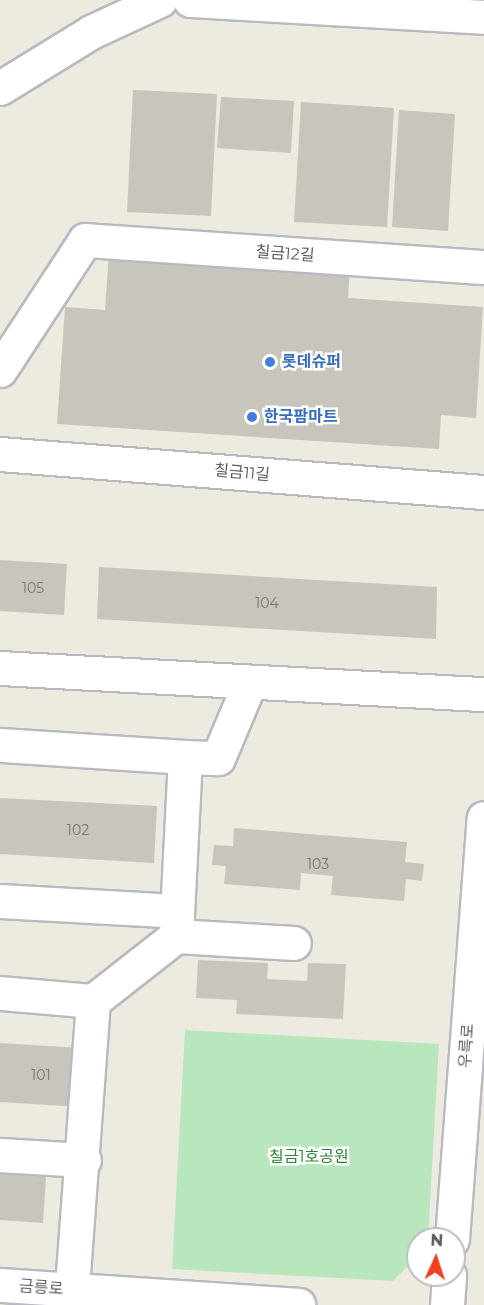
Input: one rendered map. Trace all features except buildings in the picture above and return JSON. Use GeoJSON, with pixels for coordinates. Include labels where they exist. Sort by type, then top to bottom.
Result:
{"type":"FeatureCollection","features":[{"type":"Feature","properties":{"kind":"street"},"geometry":{"type":"LineString","coordinates":[[0,88],[91,32],[160,0]]}},
{"type":"Feature","properties":{"kind":"street"},"geometry":{"type":"LineString","coordinates":[[190,0],[484,17]]}},
{"type":"Feature","properties":{"kind":"street","name":"칠금12길"},"geometry":{"type":"LineString","coordinates":[[0,370],[86,240],[484,267]]}},
{"type":"Feature","properties":{"kind":"street","name":"칠금11길"},"geometry":{"type":"LineString","coordinates":[[0,454],[484,492]]}},
{"type":"Feature","properties":{"kind":"street"},"geometry":{"type":"LineString","coordinates":[[0,668],[484,694]]}},
{"type":"Feature","properties":{"kind":"street"},"geometry":{"type":"LineString","coordinates":[[0,745],[218,758],[250,682]]}},
{"type":"Feature","properties":{"kind":"street"},"geometry":{"type":"LineString","coordinates":[[72,1290],[84,1160],[93,1001],[177,924],[185,757]]}},
{"type":"Feature","properties":{"kind":"street","name":"우륵로"},"geometry":{"type":"LineString","coordinates":[[453,1227],[484,818]]}},
{"type":"Feature","properties":{"kind":"street"},"geometry":{"type":"LineString","coordinates":[[0,901],[177,924],[294,943]]}},
{"type":"Feature","properties":{"kind":"street"},"geometry":{"type":"LineString","coordinates":[[0,993],[93,1001]]}},
{"type":"Feature","properties":{"kind":"street"},"geometry":{"type":"LineString","coordinates":[[0,1155],[84,1160]]}},
{"type":"Feature","properties":{"kind":"street","name":"금릉로"},"geometry":{"type":"LineString","coordinates":[[0,1285],[298,1305]]}},
{"type":"Feature","properties":{"kind":"street"},"geometry":{"type":"LineString","coordinates":[[447,1305],[448,1287]]}},
{"type":"Feature","properties":{"kind":"green space","name":"칠금1호공원"},"geometry":{"type":"Polygon","coordinates":[[[185,1030],[439,1044],[429,1227],[406,1227],[406,1268],[393,1281],[172,1269],[185,1030]]]}},
{"type":"Feature","properties":{"kind":"place","name":"롯데슈퍼"},"geometry":{"type":"Point","coordinates":[270,362]}},
{"type":"Feature","properties":{"kind":"place","name":"한국팜마트"},"geometry":{"type":"Point","coordinates":[252,417]}}]}
